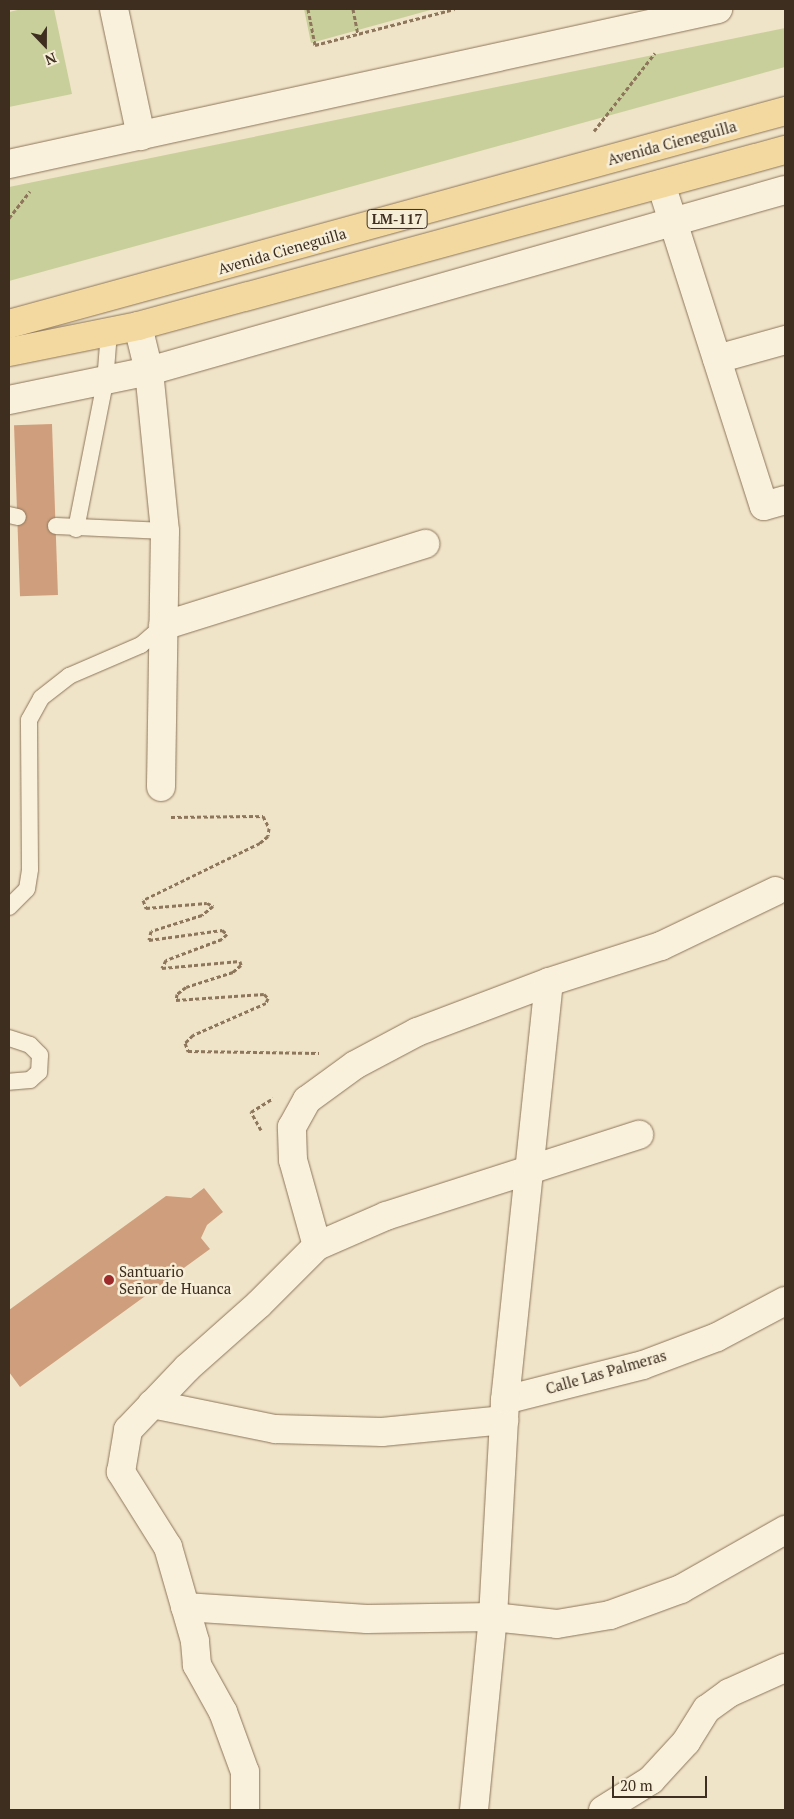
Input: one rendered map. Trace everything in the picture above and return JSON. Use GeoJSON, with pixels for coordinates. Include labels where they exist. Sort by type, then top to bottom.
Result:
{"type":"FeatureCollection","features":[{"type":"Feature","properties":{"kind":"main road","name":"Avenida Cieneguilla"},"geometry":{"type":"LineString","coordinates":[[9,324],[785,111]]}},
{"type":"Feature","properties":{"kind":"main road","name":"LM-117"},"geometry":{"type":"LineString","coordinates":[[9,352],[138,326],[785,150]]}},
{"type":"Feature","properties":{"kind":"street"},"geometry":{"type":"LineString","coordinates":[[114,9],[141,136]]}},
{"type":"Feature","properties":{"kind":"street"},"geometry":{"type":"LineString","coordinates":[[9,164],[718,9]]}},
{"type":"Feature","properties":{"kind":"street"},"geometry":{"type":"LineString","coordinates":[[661,184],[764,506],[785,500]]}},
{"type":"Feature","properties":{"kind":"street"},"geometry":{"type":"LineString","coordinates":[[9,400],[105,382],[149,371],[785,190]]}},
{"type":"Feature","properties":{"kind":"street"},"geometry":{"type":"LineString","coordinates":[[138,326],[149,371],[165,531],[161,787]]}},
{"type":"Feature","properties":{"kind":"street"},"geometry":{"type":"LineString","coordinates":[[717,359],[785,340]]}},
{"type":"Feature","properties":{"kind":"street"},"geometry":{"type":"LineString","coordinates":[[163,626],[425,544]]}},
{"type":"Feature","properties":{"kind":"street"},"geometry":{"type":"LineString","coordinates":[[316,1246],[293,1160],[292,1127],[307,1100],[355,1065],[417,1032],[549,982],[661,946],[776,891]]}},
{"type":"Feature","properties":{"kind":"street"},"geometry":{"type":"LineString","coordinates":[[474,1810],[492,1617],[505,1410],[549,982]]}},
{"type":"Feature","properties":{"kind":"street"},"geometry":{"type":"LineString","coordinates":[[245,1810],[246,1772],[223,1712],[197,1665],[195,1641],[168,1547],[121,1472],[128,1430],[152,1404],[316,1246],[386,1216],[530,1168],[639,1135]]}},
{"type":"Feature","properties":{"kind":"street","name":"Calle Las Palmeras"},"geometry":{"type":"LineString","coordinates":[[152,1404],[275,1429],[382,1432],[505,1410],[643,1365],[717,1337],[785,1301]]}},
{"type":"Feature","properties":{"kind":"street"},"geometry":{"type":"LineString","coordinates":[[185,1607],[367,1620],[492,1617],[557,1624],[610,1615],[681,1589],[785,1530]]}},
{"type":"Feature","properties":{"kind":"street"},"geometry":{"type":"LineString","coordinates":[[603,1810],[651,1780],[686,1742],[707,1709],[729,1693],[785,1668]]}},
{"type":"Feature","properties":{"kind":"lane"},"geometry":{"type":"LineString","coordinates":[[76,529],[105,382],[109,332]]}},
{"type":"Feature","properties":{"kind":"lane"},"geometry":{"type":"LineString","coordinates":[[56,526],[76,529],[165,531]]}},
{"type":"Feature","properties":{"kind":"lane"},"geometry":{"type":"LineString","coordinates":[[9,907],[27,888],[30,869],[29,720],[41,698],[69,676],[141,645],[163,626]]}},
{"type":"Feature","properties":{"kind":"lane"},"geometry":{"type":"LineString","coordinates":[[9,1038],[30,1045],[40,1055],[39,1072],[30,1080],[9,1082]]}},
{"type":"Feature","properties":{"kind":"path"},"geometry":{"type":"LineString","coordinates":[[308,9],[314,45],[453,9]]}},
{"type":"Feature","properties":{"kind":"path"},"geometry":{"type":"LineString","coordinates":[[353,9],[358,34]]}},
{"type":"Feature","properties":{"kind":"path"},"geometry":{"type":"LineString","coordinates":[[592,134],[685,16]]}},
{"type":"Feature","properties":{"kind":"path"},"geometry":{"type":"LineString","coordinates":[[161,787],[161,810],[166,817],[264,816],[269,828],[268,836],[260,843],[143,900],[146,908],[207,903],[213,906],[202,915],[151,931],[149,940],[222,930],[226,934],[222,939],[166,960],[162,968],[240,961],[241,965],[233,972],[186,987],[177,994],[176,1000],[264,994],[268,998],[266,1003],[193,1035],[185,1042],[188,1051],[323,1053]]}},
{"type":"Feature","properties":{"kind":"path"},"geometry":{"type":"LineString","coordinates":[[264,1134],[251,1112],[282,1092]]}},
{"type":"Feature","properties":{"kind":"green space"},"geometry":{"type":"Polygon","coordinates":[[[22,9],[54,9],[72,94],[9,107],[9,12],[22,9]]]}},
{"type":"Feature","properties":{"kind":"green space"},"geometry":{"type":"Polygon","coordinates":[[[304,9],[434,9],[311,43],[304,9]]]}},
{"type":"Feature","properties":{"kind":"green space"},"geometry":{"type":"Polygon","coordinates":[[[785,28],[785,67],[9,281],[9,187],[785,28]]]}},
{"type":"Feature","properties":{"kind":"building"},"geometry":{"type":"Polygon","coordinates":[[[52,424],[58,595],[20,596],[14,425],[52,424]]]}},
{"type":"Feature","properties":{"kind":"building","name":"Santuario Señor de Huanca"},"geometry":{"type":"Polygon","coordinates":[[[204,1188],[223,1212],[207,1225],[201,1238],[210,1249],[20,1387],[9,1372],[9,1310],[166,1196],[191,1198],[204,1188]]]}},
{"type":"Feature","properties":{"kind":"place","name":"Santuario Señor de Huanca"},"geometry":{"type":"Point","coordinates":[109,1280]}}]}
